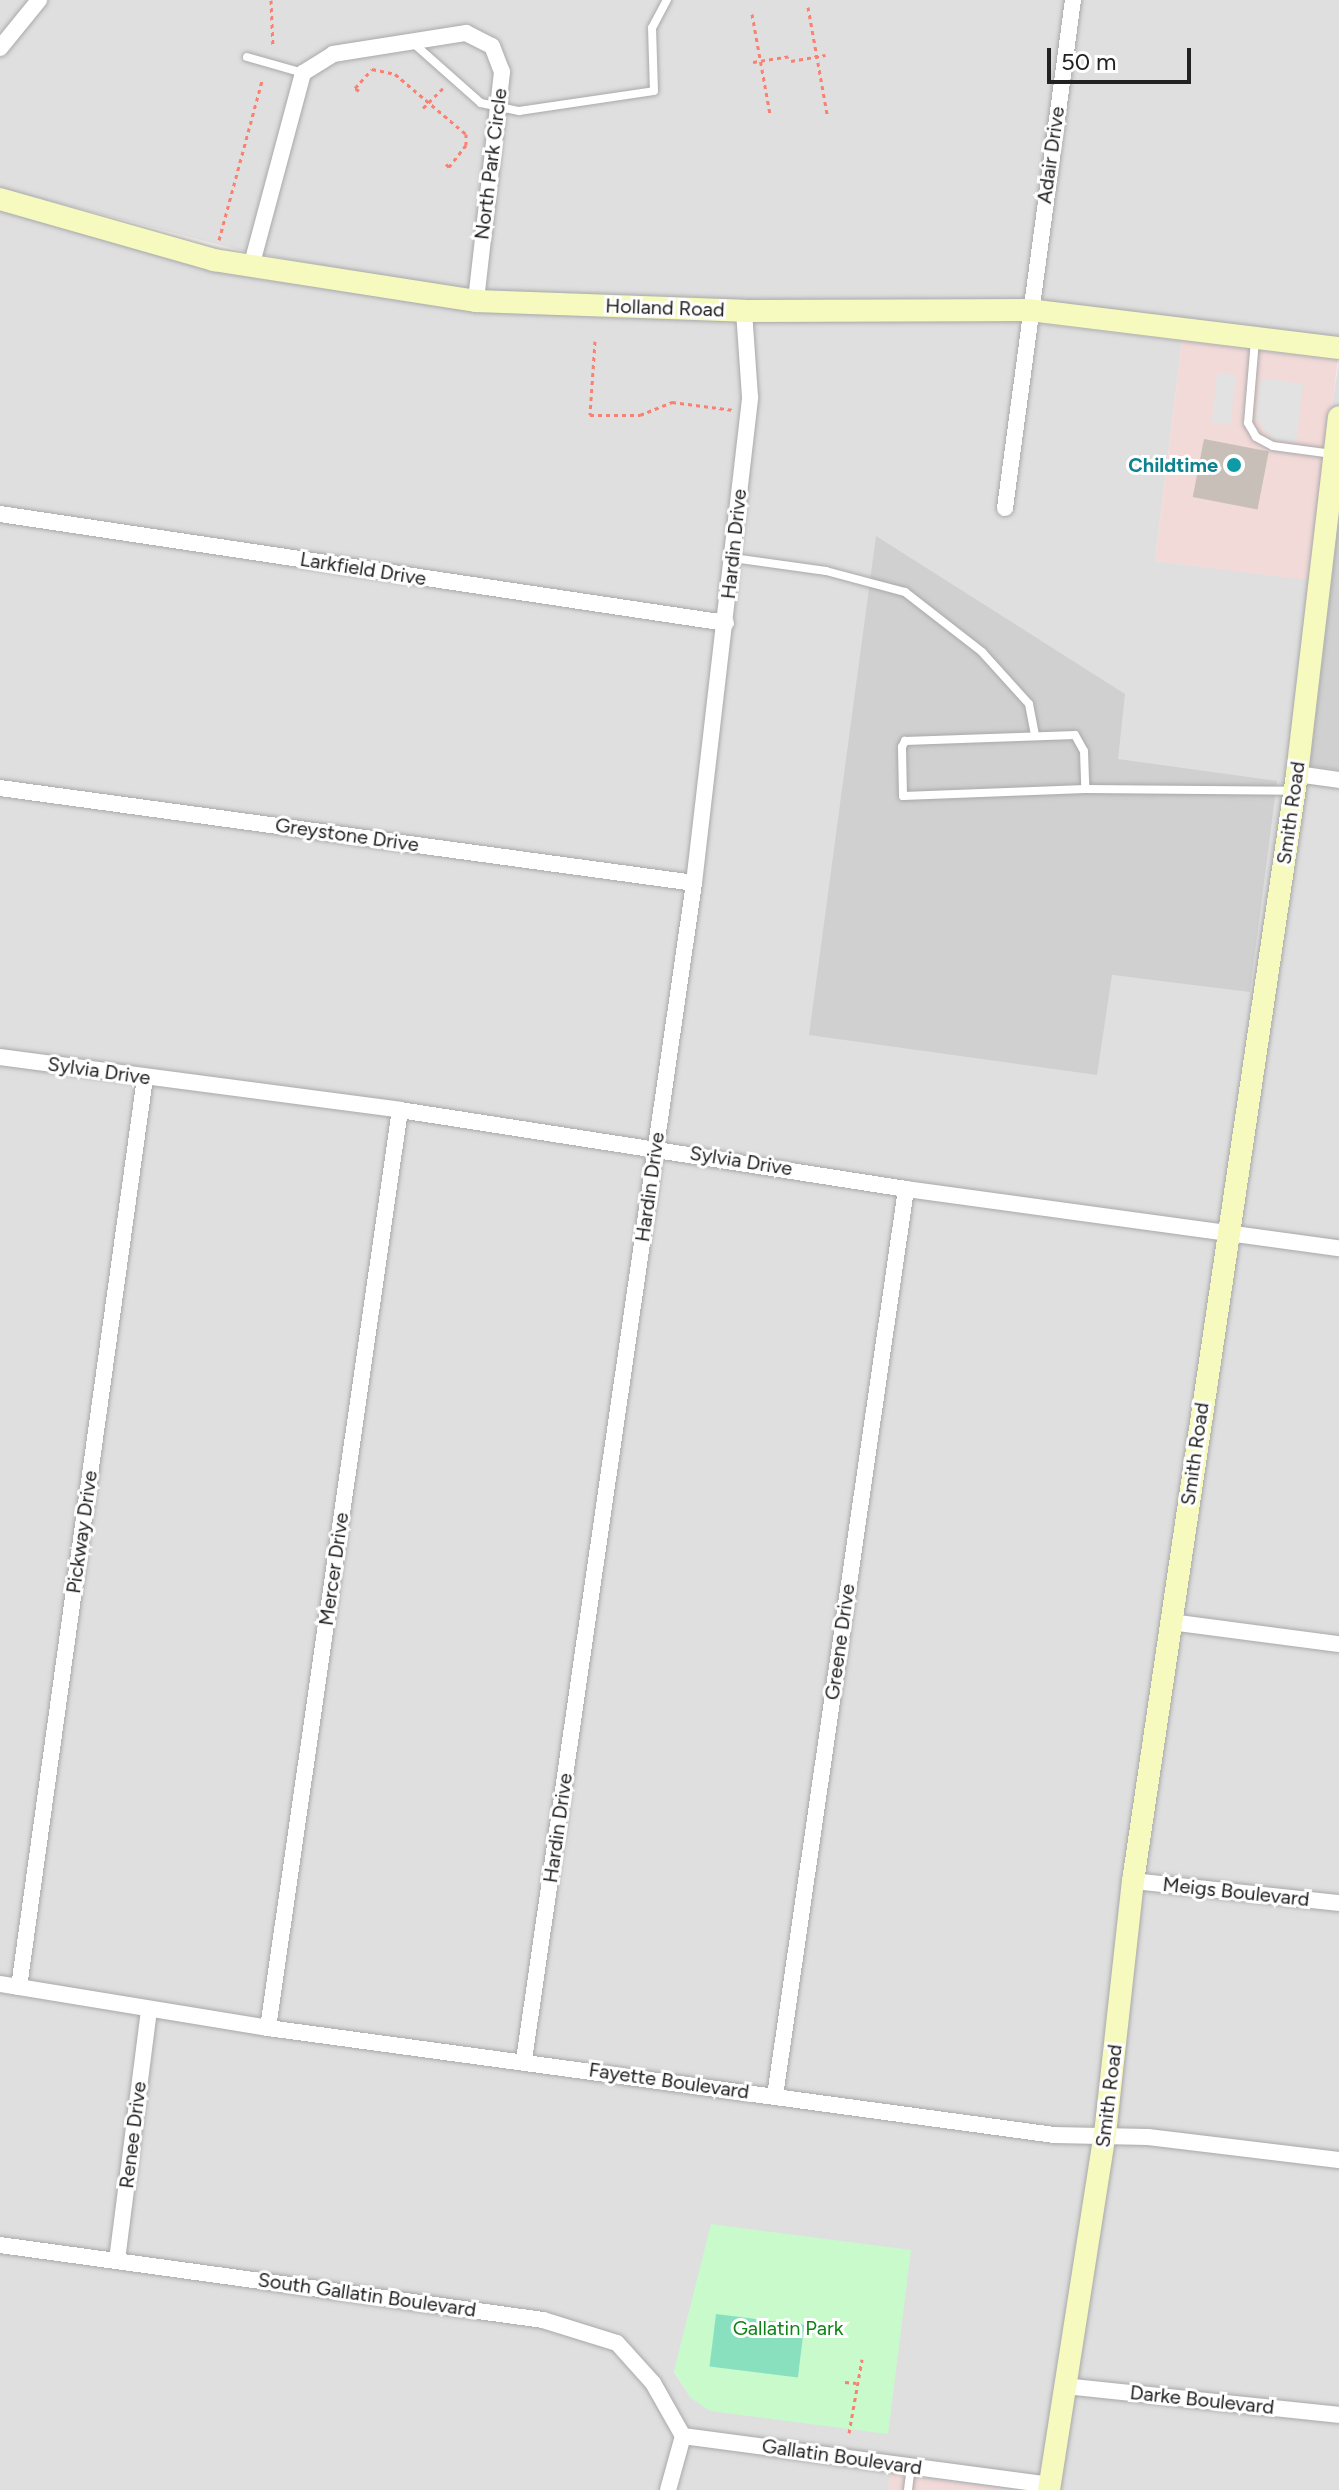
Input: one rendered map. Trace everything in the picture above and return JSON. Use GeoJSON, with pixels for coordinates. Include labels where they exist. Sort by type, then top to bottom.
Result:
{"type":"FeatureCollection","features":[{"type":"Feature","properties":{"kind":"main road","name":"Holland Road"},"geometry":{"type":"LineString","coordinates":[[0,199],[214,260],[476,301],[744,311],[1029,310],[1339,348]]}},
{"type":"Feature","properties":{"kind":"main road","name":"Smith Road"},"geometry":{"type":"LineString","coordinates":[[1049,2488],[1105,2134],[1133,1881],[1331,544],[1333,454],[1339,417]]}},
{"type":"Feature","properties":{"kind":"street"},"geometry":{"type":"LineString","coordinates":[[0,48],[39,0]]}},
{"type":"Feature","properties":{"kind":"street","name":"Adair Drive"},"geometry":{"type":"LineString","coordinates":[[1005,508],[1029,310],[1073,0]]}},
{"type":"Feature","properties":{"kind":"street","name":"North Park Circle"},"geometry":{"type":"LineString","coordinates":[[303,73],[333,54],[452,33],[485,40],[502,67],[476,301]]}},
{"type":"Feature","properties":{"kind":"street"},"geometry":{"type":"LineString","coordinates":[[251,267],[303,73]]}},
{"type":"Feature","properties":{"kind":"street","name":"Hardin Drive"},"geometry":{"type":"LineString","coordinates":[[524,2060],[694,883],[749,411],[744,311]]}},
{"type":"Feature","properties":{"kind":"street","name":"Larkfield Drive"},"geometry":{"type":"LineString","coordinates":[[0,514],[726,623]]}},
{"type":"Feature","properties":{"kind":"street"},"geometry":{"type":"LineString","coordinates":[[1296,782],[1339,780]]}},
{"type":"Feature","properties":{"kind":"street","name":"Greystone Drive"},"geometry":{"type":"LineString","coordinates":[[0,788],[694,883]]}},
{"type":"Feature","properties":{"kind":"street","name":"Sylvia Drive"},"geometry":{"type":"LineString","coordinates":[[0,1057],[400,1110],[656,1147],[906,1189],[1339,1248]]}},
{"type":"Feature","properties":{"kind":"street","name":"Pickway Drive"},"geometry":{"type":"LineString","coordinates":[[19,1987],[145,1078]]}},
{"type":"Feature","properties":{"kind":"street","name":"Mercer Drive"},"geometry":{"type":"LineString","coordinates":[[268,2028],[400,1110]]}},
{"type":"Feature","properties":{"kind":"street","name":"Greene Drive"},"geometry":{"type":"LineString","coordinates":[[775,2096],[906,1189]]}},
{"type":"Feature","properties":{"kind":"street"},"geometry":{"type":"LineString","coordinates":[[1171,1622],[1339,1644]]}},
{"type":"Feature","properties":{"kind":"street","name":"Meigs Boulevard"},"geometry":{"type":"LineString","coordinates":[[1133,1881],[1339,1903]]}},
{"type":"Feature","properties":{"kind":"street","name":"Fayette Boulevard"},"geometry":{"type":"LineString","coordinates":[[0,1984],[268,2028],[524,2060],[1054,2135],[1105,2134],[1339,2160]]}},
{"type":"Feature","properties":{"kind":"street","name":"Renee Drive"},"geometry":{"type":"LineString","coordinates":[[117,2260],[149,2010]]}},
{"type":"Feature","properties":{"kind":"street","name":"South Gallatin Boulevard"},"geometry":{"type":"LineString","coordinates":[[0,2245],[543,2320],[617,2343],[653,2383],[683,2436]]}},
{"type":"Feature","properties":{"kind":"street","name":"Darke Boulevard"},"geometry":{"type":"LineString","coordinates":[[1064,2386],[1339,2415]]}},
{"type":"Feature","properties":{"kind":"street"},"geometry":{"type":"LineString","coordinates":[[668,2490],[683,2436]]}},
{"type":"Feature","properties":{"kind":"street","name":"Gallatin Boulevard"},"geometry":{"type":"LineString","coordinates":[[683,2436],[1049,2488]]}},
{"type":"Feature","properties":{"kind":"lane"},"geometry":{"type":"LineString","coordinates":[[411,41],[450,80],[481,103],[498,107],[519,111],[654,91],[652,28],[667,0]]}},
{"type":"Feature","properties":{"kind":"lane"},"geometry":{"type":"LineString","coordinates":[[247,57],[303,73]]}},
{"type":"Feature","properties":{"kind":"lane"},"geometry":{"type":"LineString","coordinates":[[1255,338],[1248,423],[1256,437],[1273,446],[1333,454]]}},
{"type":"Feature","properties":{"kind":"lane"},"geometry":{"type":"LineString","coordinates":[[733,558],[826,571],[905,592],[982,652],[1029,704],[1035,735]]}},
{"type":"Feature","properties":{"kind":"lane"},"geometry":{"type":"LineString","coordinates":[[1085,789],[1081,740],[1075,735],[905,741],[903,796],[1296,782]]}},
{"type":"Feature","properties":{"kind":"lane"},"geometry":{"type":"LineString","coordinates":[[908,2490],[911,2467]]}},
{"type":"Feature","properties":{"kind":"path"},"geometry":{"type":"LineString","coordinates":[[271,0],[273,47]]}},
{"type":"Feature","properties":{"kind":"path"},"geometry":{"type":"LineString","coordinates":[[808,7],[827,114]]}},
{"type":"Feature","properties":{"kind":"path"},"geometry":{"type":"LineString","coordinates":[[752,14],[770,114]]}},
{"type":"Feature","properties":{"kind":"path"},"geometry":{"type":"LineString","coordinates":[[753,62],[825,55]]}},
{"type":"Feature","properties":{"kind":"path"},"geometry":{"type":"LineString","coordinates":[[359,91],[355,88],[369,71],[384,68],[429,103],[467,136],[449,167],[445,163]]}},
{"type":"Feature","properties":{"kind":"path"},"geometry":{"type":"LineString","coordinates":[[423,108],[450,80]]}},
{"type":"Feature","properties":{"kind":"path"},"geometry":{"type":"LineString","coordinates":[[214,260],[262,81]]}},
{"type":"Feature","properties":{"kind":"path"},"geometry":{"type":"LineString","coordinates":[[595,341],[590,415],[640,415],[672,402],[749,411]]}},
{"type":"Feature","properties":{"kind":"path"},"geometry":{"type":"LineString","coordinates":[[849,2433],[862,2359]]}},
{"type":"Feature","properties":{"kind":"path"},"geometry":{"type":"LineString","coordinates":[[845,2382],[856,2383]]}},
{"type":"Feature","properties":{"kind":"shaded area"},"geometry":{"type":"Polygon","coordinates":[[[0,0],[1339,0],[1339,343],[743,301],[463,290],[247,252],[0,188],[0,0]]]}},
{"type":"Feature","properties":{"kind":"shaded area"},"geometry":{"type":"Polygon","coordinates":[[[0,210],[254,278],[482,311],[1018,321],[1182,341],[1155,561],[1306,579],[1339,360],[1339,517],[1311,766],[1339,770],[1339,2490],[1008,2490],[892,2472],[888,2490],[0,2490],[0,210]],[[876,537],[1112,975],[1250,991],[1118,759],[876,537]],[[694,2302],[674,2372],[691,2398],[694,2302]]]}},
{"type":"Feature","properties":{"kind":"shaded area"},"geometry":{"type":"Polygon","coordinates":[[[1182,341],[1338,360],[1311,580],[1155,561],[1182,341]]]}},
{"type":"Feature","properties":{"kind":"shaded area"},"geometry":{"type":"Polygon","coordinates":[[[1217,373],[1236,375],[1231,425],[1212,423],[1217,373]]]}},
{"type":"Feature","properties":{"kind":"shaded area"},"geometry":{"type":"Polygon","coordinates":[[[1261,378],[1303,384],[1296,442],[1273,440],[1256,418],[1261,378]]]}},
{"type":"Feature","properties":{"kind":"shaded area"},"geometry":{"type":"Polygon","coordinates":[[[1339,517],[1339,770],[1310,766],[1339,517]]]}},
{"type":"Feature","properties":{"kind":"shaded area"},"geometry":{"type":"Polygon","coordinates":[[[876,536],[1125,694],[1118,759],[1277,781],[1250,992],[1112,975],[1097,1075],[809,1035],[876,536]]]}},
{"type":"Feature","properties":{"kind":"shaded area"},"geometry":{"type":"Polygon","coordinates":[[[891,2472],[1008,2490],[888,2490],[891,2472]]]}},
{"type":"Feature","properties":{"kind":"green space","name":"Gallatin Park"},"geometry":{"type":"Polygon","coordinates":[[[711,2224],[911,2250],[888,2434],[710,2411],[691,2398],[674,2371],[711,2224]]]}},
{"type":"Feature","properties":{"kind":"green space"},"geometry":{"type":"Polygon","coordinates":[[[716,2314],[804,2325],[798,2377],[710,2367],[716,2314]]]}},
{"type":"Feature","properties":{"kind":"building","name":"Childtime"},"geometry":{"type":"Polygon","coordinates":[[[1204,439],[1269,452],[1258,510],[1193,497],[1204,439]]]}},
{"type":"Feature","properties":{"kind":"place","name":"Childtime"},"geometry":{"type":"Point","coordinates":[1234,465]}}]}
